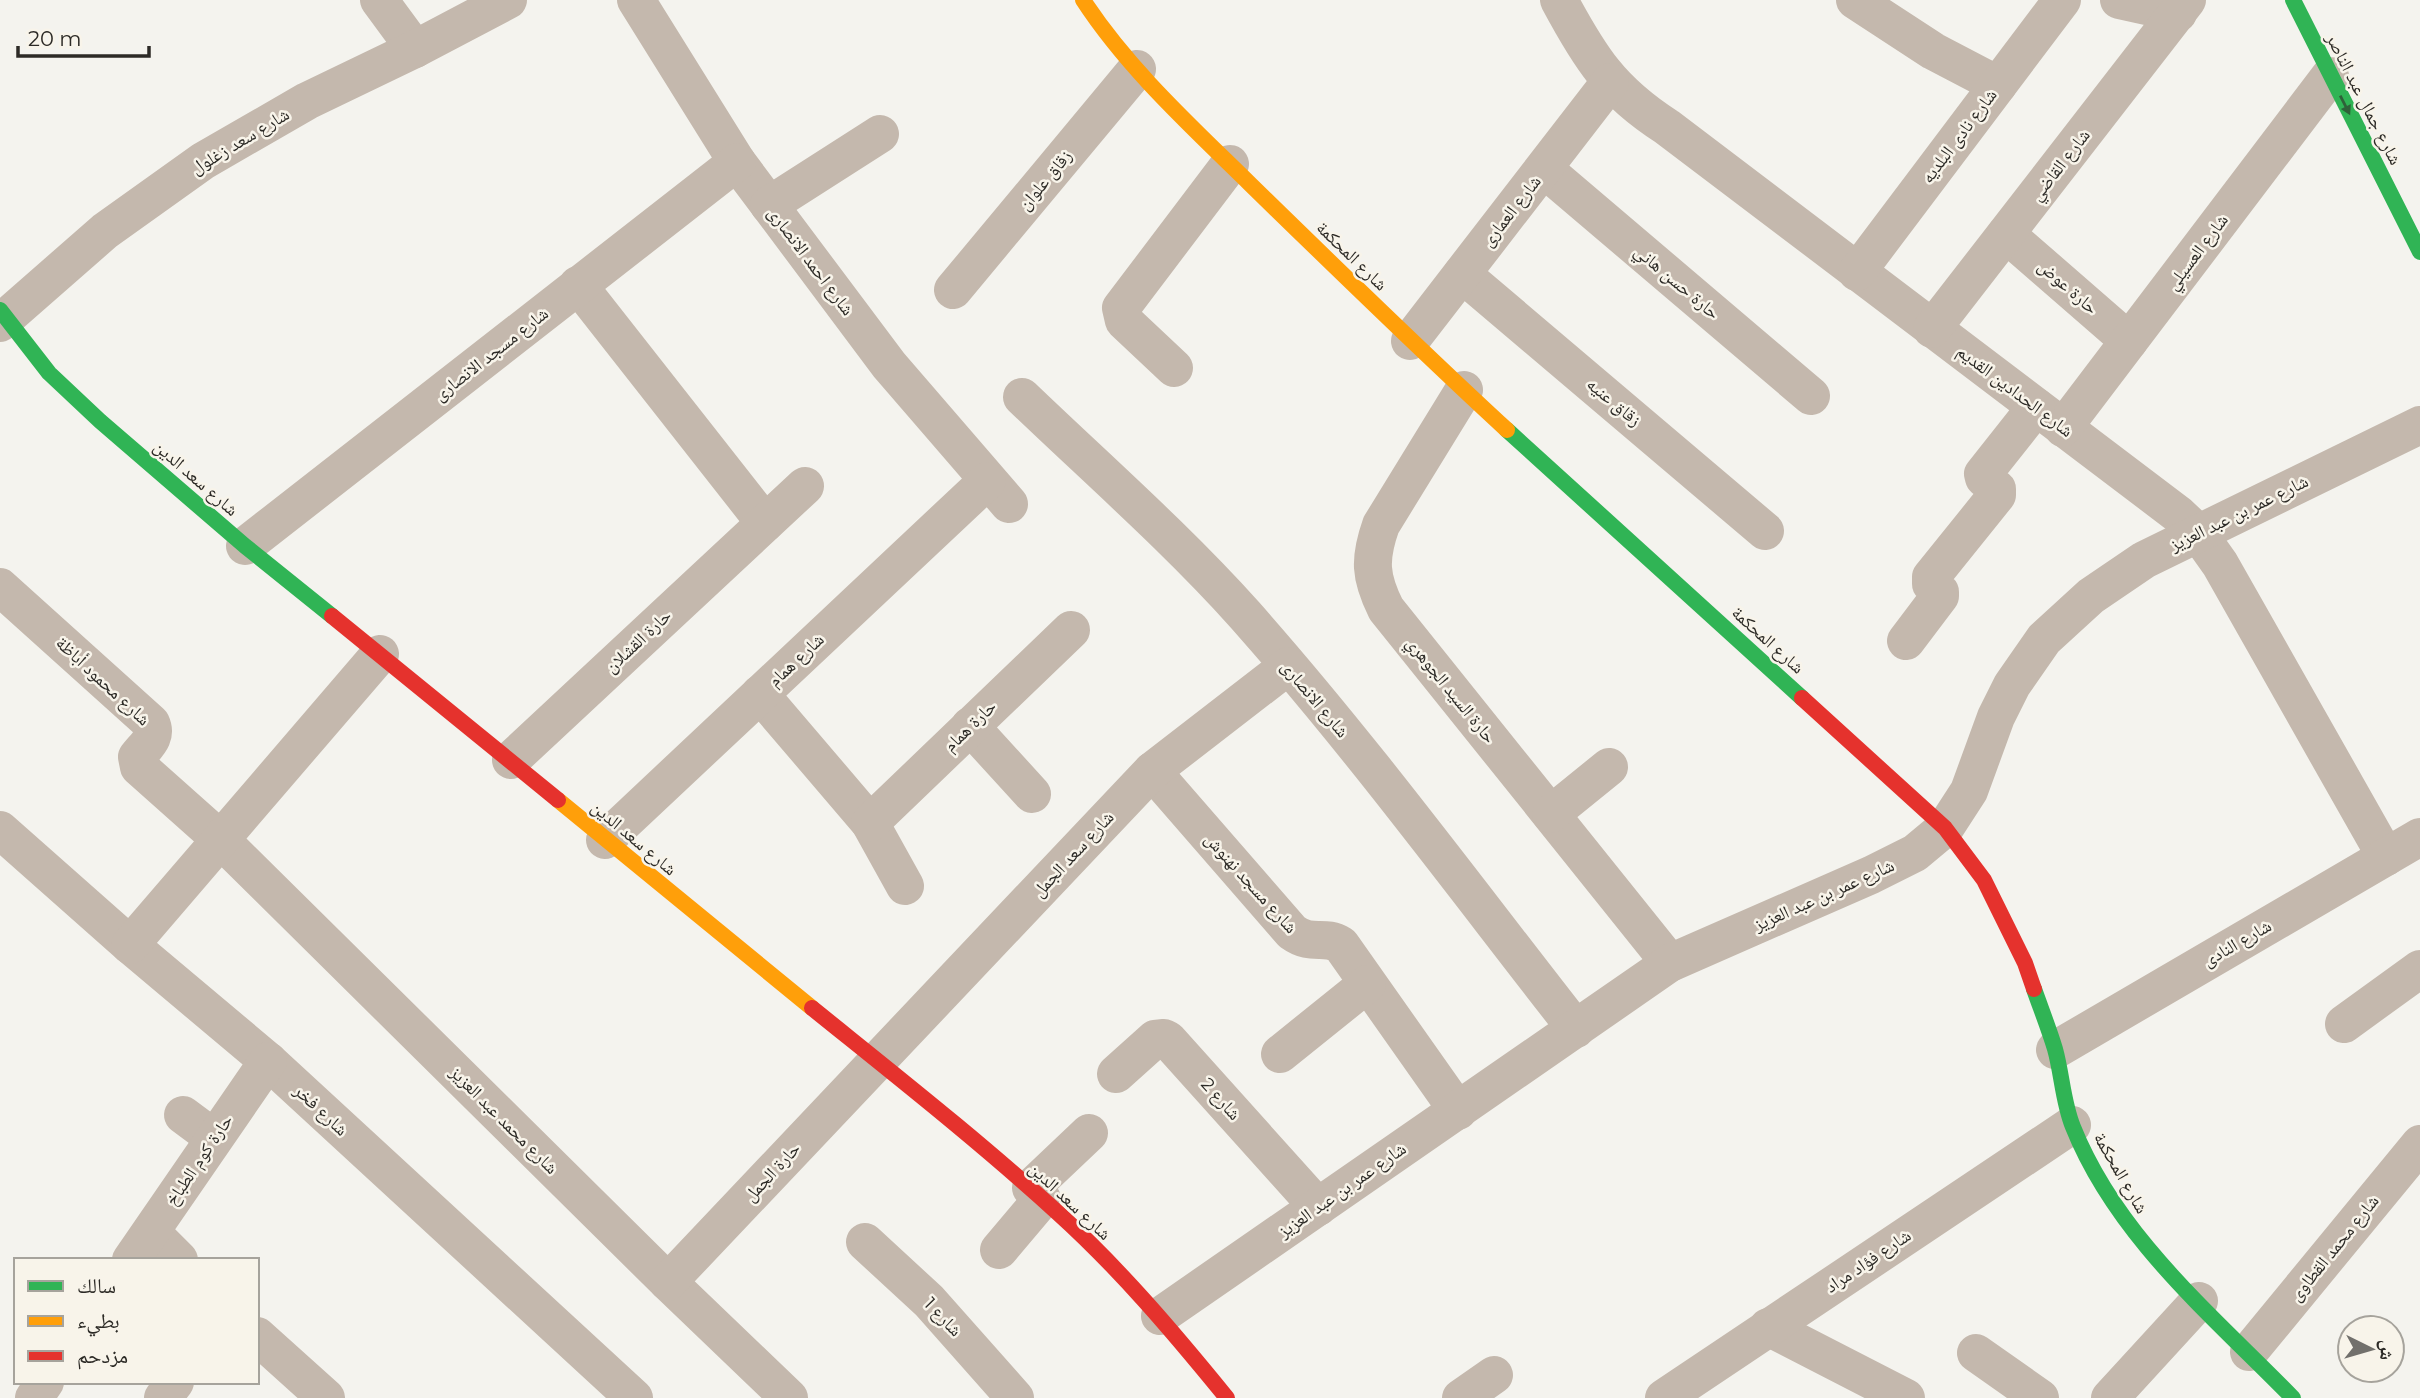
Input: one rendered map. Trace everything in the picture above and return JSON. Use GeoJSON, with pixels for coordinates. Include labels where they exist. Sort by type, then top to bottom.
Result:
{"type":"FeatureCollection","features":[{"type":"Feature","properties":{"kind":"street"},"geometry":{"type":"LineString","coordinates":[[379,0],[415,49]]}},
{"type":"Feature","properties":{"kind":"street","name":"شارع سعد زغلول"},"geometry":{"type":"LineString","coordinates":[[2,317],[105,231],[203,161],[307,101],[508,0]]}},
{"type":"Feature","properties":{"kind":"street","name":"شارع احمد الانصارى"},"geometry":{"type":"LineString","coordinates":[[636,0],[737,162],[889,365],[999,492]]}},
{"type":"Feature","properties":{"kind":"street","name":"شارع المحكمة"},"geometry":{"type":"LineString","coordinates":[[1083,0],[1137,69],[1410,341],[1945,828],[1984,880],[2025,964],[2055,1050],[2072,1125],[2096,1175],[2125,1221],[2160,1262],[2293,1398]]}},
{"type":"Feature","properties":{"kind":"street","name":"شارع الحدادين القديم"},"geometry":{"type":"LineString","coordinates":[[1559,0],[1591,57],[1611,82],[1637,107],[2179,515],[2198,533],[2220,564],[2386,857]]}},
{"type":"Feature","properties":{"kind":"street"},"geometry":{"type":"LineString","coordinates":[[1855,0],[1933,51],[1998,85]]}},
{"type":"Feature","properties":{"kind":"street","name":"شارع نادى البلديه"},"geometry":{"type":"LineString","coordinates":[[1857,272],[2062,0]]}},
{"type":"Feature","properties":{"kind":"street"},"geometry":{"type":"LineString","coordinates":[[2119,0],[2182,7]]}},
{"type":"Feature","properties":{"kind":"street","name":"شارع جمال عبد الناصر"},"geometry":{"type":"LineString","coordinates":[[2293,0],[2420,252]]}},
{"type":"Feature","properties":{"kind":"street","name":"شارع القاضي"},"geometry":{"type":"LineString","coordinates":[[1933,329],[2182,7]]}},
{"type":"Feature","properties":{"kind":"street","name":"زقاق علوان"},"geometry":{"type":"LineString","coordinates":[[953,290],[1137,69]]}},
{"type":"Feature","properties":{"kind":"street","name":"شارع العسيلي"},"geometry":{"type":"LineString","coordinates":[[1906,641],[1940,596],[1940,592],[1931,584],[1931,577],[1997,495],[1997,489],[1983,474],[2049,418],[2129,341],[2330,76]]}},
{"type":"Feature","properties":{"kind":"street","name":"شارع العمارى"},"geometry":{"type":"LineString","coordinates":[[1410,341],[1611,82]]}},
{"type":"Feature","properties":{"kind":"street"},"geometry":{"type":"LineString","coordinates":[[769,205],[880,134]]}},
{"type":"Feature","properties":{"kind":"street","name":"شارع مسجد الانصارى"},"geometry":{"type":"LineString","coordinates":[[245,546],[737,162]]}},
{"type":"Feature","properties":{"kind":"street"},"geometry":{"type":"LineString","coordinates":[[1174,368],[1124,321],[1121,308],[1230,164]]}},
{"type":"Feature","properties":{"kind":"street","name":"حارة حسن هاني"},"geometry":{"type":"LineString","coordinates":[[1544,169],[1811,396]]}},
{"type":"Feature","properties":{"kind":"street","name":"حارة عوض"},"geometry":{"type":"LineString","coordinates":[[2006,234],[2129,341]]}},
{"type":"Feature","properties":{"kind":"street","name":"زقاق عنيه"},"geometry":{"type":"LineString","coordinates":[[1462,274],[1765,531]]}},
{"type":"Feature","properties":{"kind":"street"},"geometry":{"type":"LineString","coordinates":[[578,285],[765,523]]}},
{"type":"Feature","properties":{"kind":"street","name":"شارع سعد الدين"},"geometry":{"type":"LineString","coordinates":[[2,317],[49,373],[100,421],[245,546],[938,1108],[1060,1214],[1160,1316],[1227,1398]]}},
{"type":"Feature","properties":{"kind":"street","name":"حارة السيد الجوهري"},"geometry":{"type":"LineString","coordinates":[[1464,390],[1381,525],[1374,546],[1372,568],[1376,589],[1386,608],[1671,963]]}},
{"type":"Feature","properties":{"kind":"street","name":"شارع الانصارى"},"geometry":{"type":"LineString","coordinates":[[1022,397],[1244,614],[1338,724],[1576,1029]]}},
{"type":"Feature","properties":{"kind":"street","name":"شارع عمر بن عبد العزيز"},"geometry":{"type":"LineString","coordinates":[[1160,1316],[1671,963],[1915,853],[1945,828],[1969,791],[1996,718],[2012,685],[2044,639],[2091,596],[2144,560],[2420,425]]}},
{"type":"Feature","properties":{"kind":"street","name":"حارة القشلان"},"geometry":{"type":"LineString","coordinates":[[511,760],[805,486]]}},
{"type":"Feature","properties":{"kind":"street","name":"شارع همام"},"geometry":{"type":"LineString","coordinates":[[605,840],[760,694],[999,492]]}},
{"type":"Feature","properties":{"kind":"street","name":"شارع محمود أباظة"},"geometry":{"type":"LineString","coordinates":[[0,587],[151,723],[153,736],[137,757],[139,767],[220,840]]}},
{"type":"Feature","properties":{"kind":"street","name":"حارة همام"},"geometry":{"type":"LineString","coordinates":[[870,823],[1071,630]]}},
{"type":"Feature","properties":{"kind":"street"},"geometry":{"type":"LineString","coordinates":[[130,945],[380,654]]}},
{"type":"Feature","properties":{"kind":"street","name":"شارع سعد الجمل"},"geometry":{"type":"LineString","coordinates":[[877,1061],[1152,771],[1288,666]]}},
{"type":"Feature","properties":{"kind":"street"},"geometry":{"type":"LineString","coordinates":[[760,694],[870,823],[905,886]]}},
{"type":"Feature","properties":{"kind":"street"},"geometry":{"type":"LineString","coordinates":[[970,726],[1032,794]]}},
{"type":"Feature","properties":{"kind":"street"},"geometry":{"type":"LineString","coordinates":[[1551,814],[1609,767]]}},
{"type":"Feature","properties":{"kind":"street","name":"شارع مسجد نهنوش"},"geometry":{"type":"LineString","coordinates":[[1152,771],[1292,932],[1306,940],[1330,940],[1341,945],[1458,1111]]}},
{"type":"Feature","properties":{"kind":"street","name":"شارع فخر"},"geometry":{"type":"LineString","coordinates":[[0,830],[130,945],[268,1061],[634,1398]]}},
{"type":"Feature","properties":{"kind":"street","name":"شارع النادى"},"geometry":{"type":"LineString","coordinates":[[2055,1050],[2420,837]]}},
{"type":"Feature","properties":{"kind":"street","name":"شارع محمد عبد العزيز"},"geometry":{"type":"LineString","coordinates":[[220,840],[789,1398]]}},
{"type":"Feature","properties":{"kind":"street"},"geometry":{"type":"LineString","coordinates":[[2344,1024],[2420,969]]}},
{"type":"Feature","properties":{"kind":"street"},"geometry":{"type":"LineString","coordinates":[[1280,1054],[1367,984]]}},
{"type":"Feature","properties":{"kind":"street","name":"شارع 2"},"geometry":{"type":"LineString","coordinates":[[1116,1074],[1155,1039],[1168,1040],[1318,1207]]}},
{"type":"Feature","properties":{"kind":"street","name":"حارة كوم الطباخ"},"geometry":{"type":"LineString","coordinates":[[141,1246],[268,1061]]}},
{"type":"Feature","properties":{"kind":"street","name":"حارة الجمل"},"geometry":{"type":"LineString","coordinates":[[668,1282],[877,1061]]}},
{"type":"Feature","properties":{"kind":"street"},"geometry":{"type":"LineString","coordinates":[[183,1115],[214,1138]]}},
{"type":"Feature","properties":{"kind":"street","name":"شارع فؤاد مراد"},"geometry":{"type":"LineString","coordinates":[[1683,1393],[1768,1327],[2072,1125]]}},
{"type":"Feature","properties":{"kind":"street"},"geometry":{"type":"LineString","coordinates":[[999,1250],[1036,1194],[1090,1133]]}},
{"type":"Feature","properties":{"kind":"street","name":"شارع محمد القطاوى"},"geometry":{"type":"LineString","coordinates":[[2249,1352],[2420,1144]]}},
{"type":"Feature","properties":{"kind":"street","name":"شارع 1"},"geometry":{"type":"LineString","coordinates":[[865,1242],[929,1301],[1015,1398]]}},
{"type":"Feature","properties":{"kind":"street"},"geometry":{"type":"LineString","coordinates":[[141,1246],[174,1258]]}},
{"type":"Feature","properties":{"kind":"street"},"geometry":{"type":"LineString","coordinates":[[2110,1398],[2199,1301]]}},
{"type":"Feature","properties":{"kind":"street"},"geometry":{"type":"LineString","coordinates":[[1768,1327],[1906,1398]]}},
{"type":"Feature","properties":{"kind":"street"},"geometry":{"type":"LineString","coordinates":[[259,1338],[326,1398]]}},
{"type":"Feature","properties":{"kind":"street"},"geometry":{"type":"LineString","coordinates":[[1976,1353],[2040,1398]]}},
{"type":"Feature","properties":{"kind":"street"},"geometry":{"type":"LineString","coordinates":[[1461,1398],[1494,1375]]}},
{"type":"Feature","properties":{"kind":"traffic: fast"},"geometry":{"type":"LineString","coordinates":[[2293,0],[2420,252]]}},
{"type":"Feature","properties":{"kind":"traffic: fast"},"geometry":{"type":"LineString","coordinates":[[0,310],[49,373],[100,421],[245,546],[332,616]]}},
{"type":"Feature","properties":{"kind":"traffic: fast"},"geometry":{"type":"LineString","coordinates":[[1507,430],[1802,698]]}},
{"type":"Feature","properties":{"kind":"traffic: fast"},"geometry":{"type":"LineString","coordinates":[[2034,989],[2055,1049],[2073,1127],[2092,1167],[2115,1204],[2169,1273],[2293,1398]]}},
{"type":"Feature","properties":{"kind":"traffic: slow"},"geometry":{"type":"LineString","coordinates":[[1083,0],[1140,74],[1184,119],[1507,430]]}},
{"type":"Feature","properties":{"kind":"traffic: slow"},"geometry":{"type":"LineString","coordinates":[[558,800],[812,1008]]}},
{"type":"Feature","properties":{"kind":"traffic: jam"},"geometry":{"type":"LineString","coordinates":[[332,616],[558,800]]}},
{"type":"Feature","properties":{"kind":"traffic: jam"},"geometry":{"type":"LineString","coordinates":[[1802,698],[1945,828],[1984,880],[2025,963],[2034,989]]}},
{"type":"Feature","properties":{"kind":"traffic: jam"},"geometry":{"type":"LineString","coordinates":[[812,1008],[967,1134],[1081,1234],[1146,1302],[1227,1398]]}}]}
